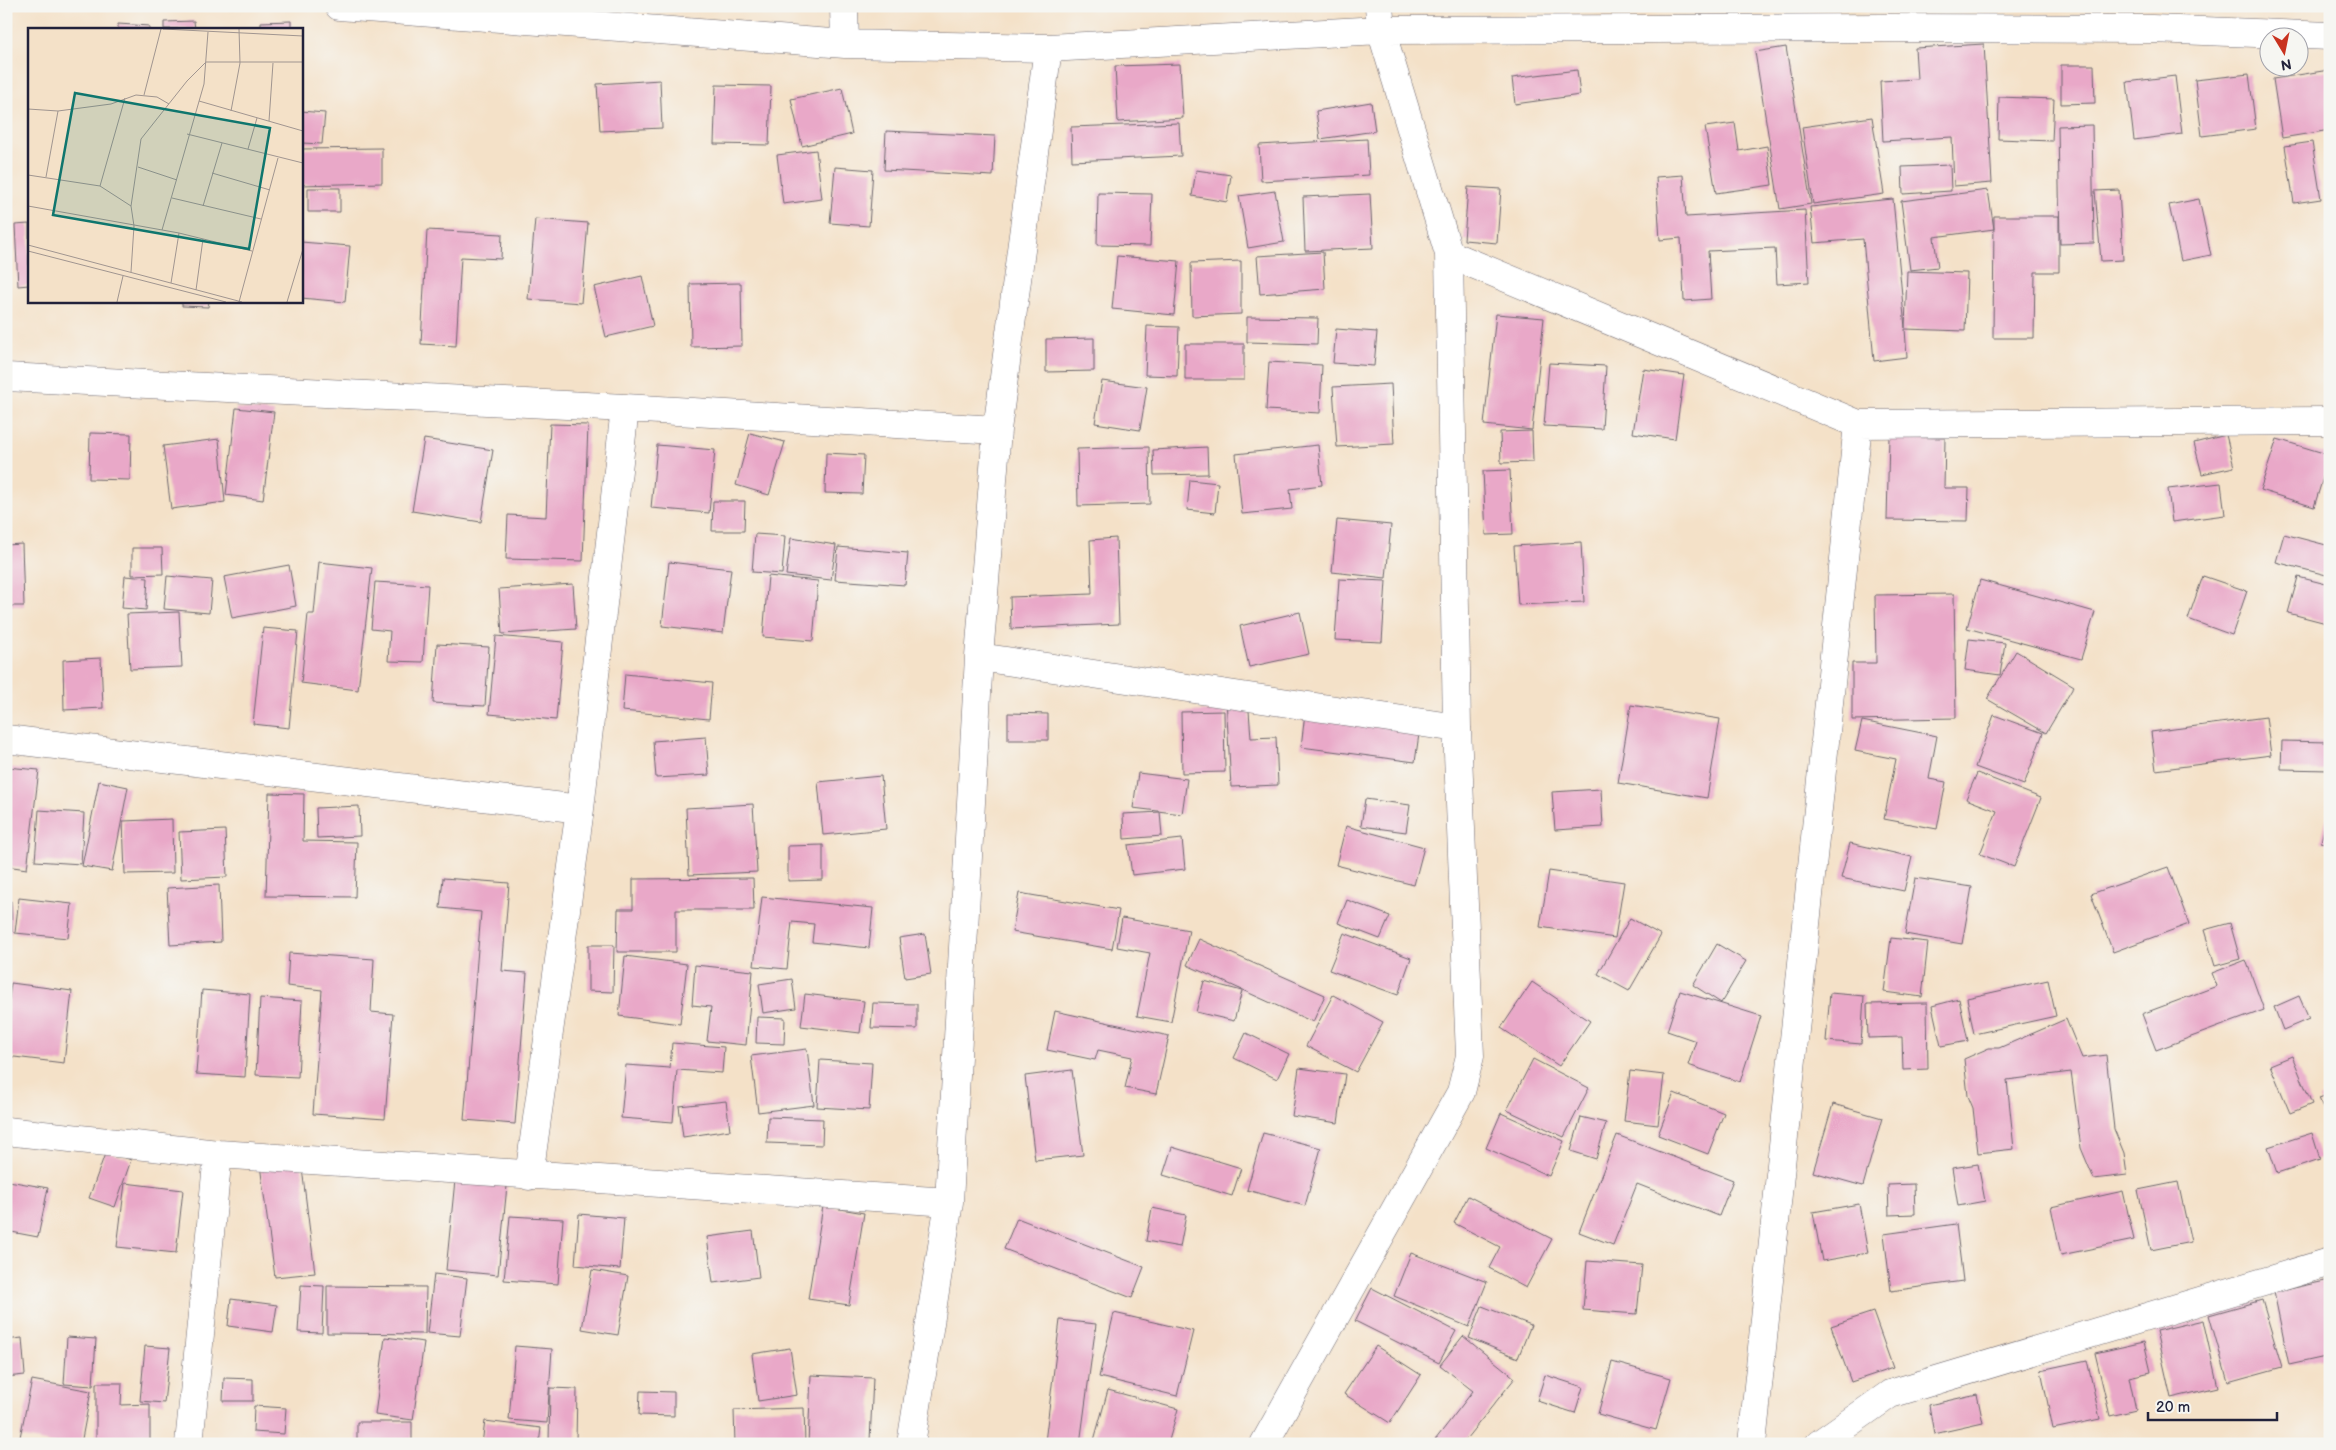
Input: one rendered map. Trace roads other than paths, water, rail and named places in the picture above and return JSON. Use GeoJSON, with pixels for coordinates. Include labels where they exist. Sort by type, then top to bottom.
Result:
{"type":"FeatureCollection","features":[{"type":"Feature","properties":{"kind":"street"},"geometry":{"type":"LineString","coordinates":[[339,6],[557,14],[845,44],[1048,48],[1380,18],[1866,28],[2152,29],[2330,36]]}},
{"type":"Feature","properties":{"kind":"street"},"geometry":{"type":"LineString","coordinates":[[844,6],[845,44]]}},
{"type":"Feature","properties":{"kind":"street"},"geometry":{"type":"LineString","coordinates":[[1264,1444],[1461,1092],[1470,1056],[1458,728],[1450,254],[1380,18]]}},
{"type":"Feature","properties":{"kind":"street"},"geometry":{"type":"LineString","coordinates":[[911,1444],[949,1202],[979,657],[997,430],[1048,48]]}},
{"type":"Feature","properties":{"kind":"street"},"geometry":{"type":"LineString","coordinates":[[1450,254],[1858,424],[2330,421]]}},
{"type":"Feature","properties":{"kind":"street"},"geometry":{"type":"LineString","coordinates":[[6,377],[624,408],[997,430]]}},
{"type":"Feature","properties":{"kind":"street"},"geometry":{"type":"LineString","coordinates":[[529,1176],[580,809],[624,408]]}},
{"type":"Feature","properties":{"kind":"street"},"geometry":{"type":"LineString","coordinates":[[1752,1444],[1858,424]]}},
{"type":"Feature","properties":{"kind":"street"},"geometry":{"type":"LineString","coordinates":[[979,657],[1458,728]]}},
{"type":"Feature","properties":{"kind":"street"},"geometry":{"type":"LineString","coordinates":[[6,739],[580,809]]}},
{"type":"Feature","properties":{"kind":"street"},"geometry":{"type":"LineString","coordinates":[[6,1131],[218,1154],[529,1176],[949,1202]]}},
{"type":"Feature","properties":{"kind":"street"},"geometry":{"type":"LineString","coordinates":[[189,1444],[218,1154]]}},
{"type":"Feature","properties":{"kind":"street"},"geometry":{"type":"LineString","coordinates":[[1819,1444],[1890,1394],[2330,1262]]}}]}
